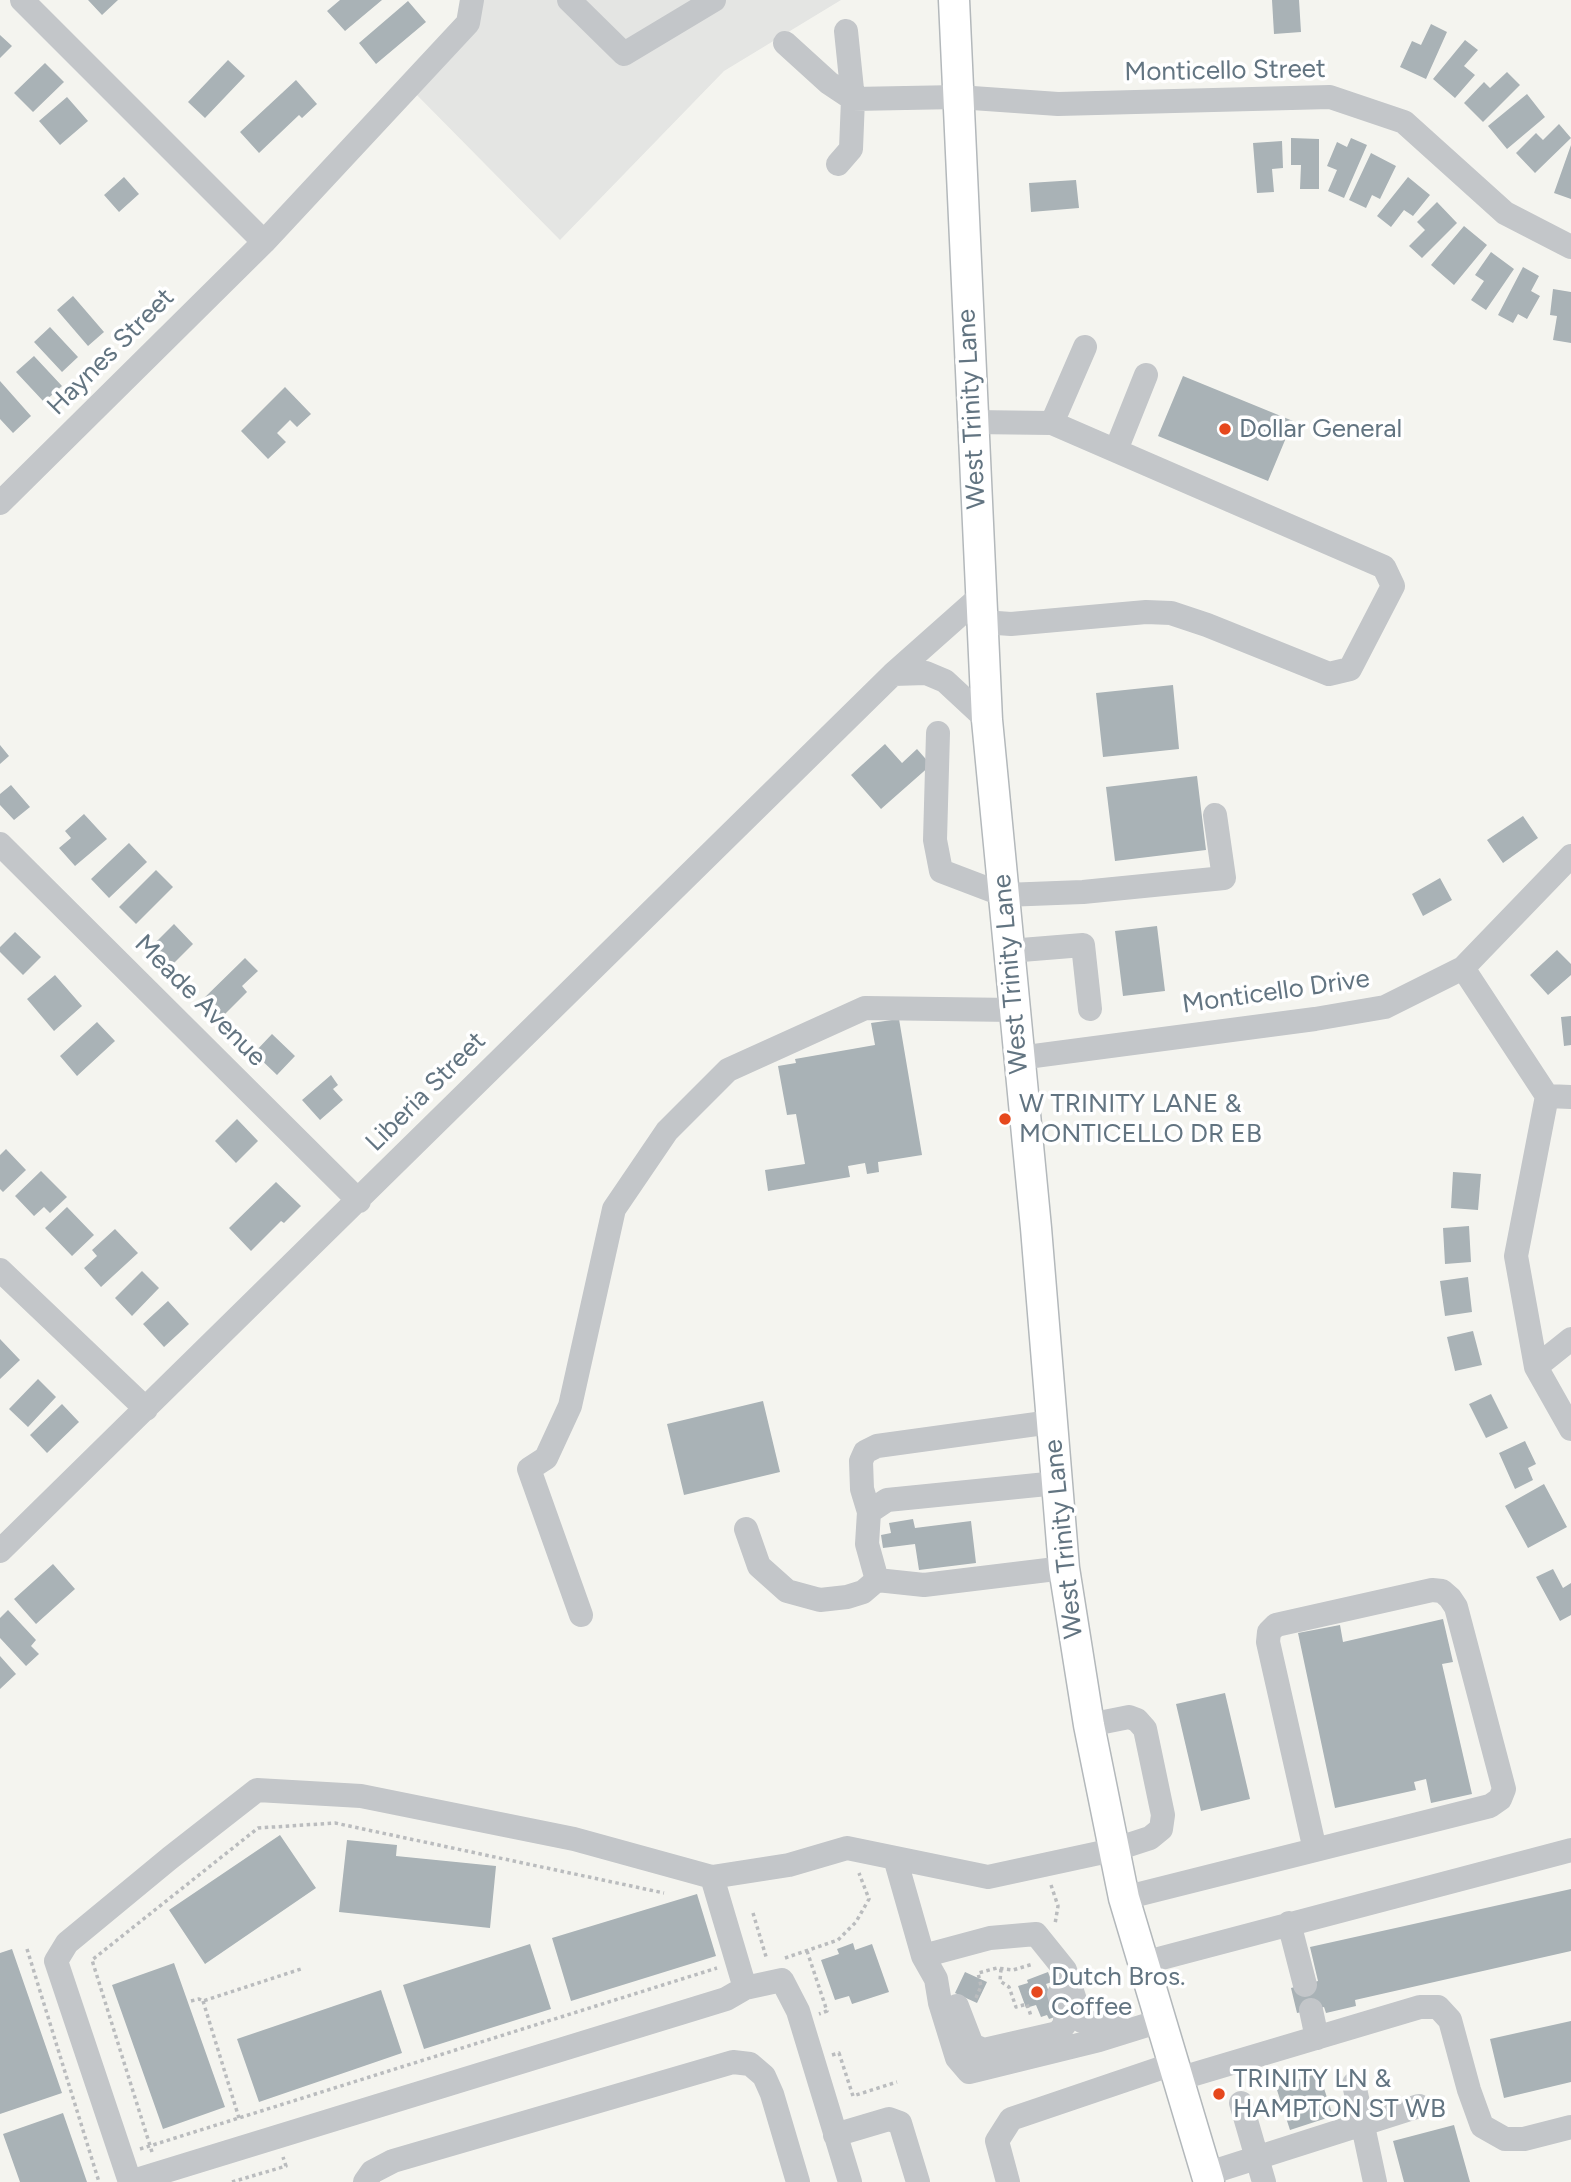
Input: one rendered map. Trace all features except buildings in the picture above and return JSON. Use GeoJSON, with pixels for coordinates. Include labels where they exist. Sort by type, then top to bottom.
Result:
{"type":"FeatureCollection","features":[{"type":"Feature","properties":{"kind":"main road","name":"West Trinity Lane"},"geometry":{"type":"LineString","coordinates":[[954,0],[987,720],[1036,1228],[1064,1568],[1089,1725],[1124,1898],[1208,2178]]}},
{"type":"Feature","properties":{"kind":"street"},"geometry":{"type":"LineString","coordinates":[[22,0],[264,242]]}},
{"type":"Feature","properties":{"kind":"street","name":"Haynes Street"},"geometry":{"type":"LineString","coordinates":[[0,503],[264,242],[468,23],[472,0]]}},
{"type":"Feature","properties":{"kind":"street"},"geometry":{"type":"LineString","coordinates":[[569,0],[624,54],[713,0]]}},
{"type":"Feature","properties":{"kind":"street"},"geometry":{"type":"LineString","coordinates":[[838,164],[851,149],[853,99],[846,31]]}},
{"type":"Feature","properties":{"kind":"street"},"geometry":{"type":"LineString","coordinates":[[785,43],[829,83],[853,99]]}},
{"type":"Feature","properties":{"kind":"street","name":"Monticello Street"},"geometry":{"type":"LineString","coordinates":[[853,99],[958,97],[1058,104],[1330,97],[1404,122],[1506,213],[1571,247]]}},
{"type":"Feature","properties":{"kind":"street"},"geometry":{"type":"LineString","coordinates":[[1052,423],[1085,348]]}},
{"type":"Feature","properties":{"kind":"street"},"geometry":{"type":"LineString","coordinates":[[1116,450],[1146,375]]}},
{"type":"Feature","properties":{"kind":"street"},"geometry":{"type":"LineString","coordinates":[[972,422],[1052,423],[1384,567],[1393,586],[1350,669],[1329,674],[1171,613],[1146,612],[1011,624],[982,608]]}},
{"type":"Feature","properties":{"kind":"street","name":"Liberia Street"},"geometry":{"type":"LineString","coordinates":[[0,1551],[893,674],[982,608]]}},
{"type":"Feature","properties":{"kind":"street"},"geometry":{"type":"LineString","coordinates":[[893,674],[926,673],[945,681],[987,720]]}},
{"type":"Feature","properties":{"kind":"street"},"geometry":{"type":"LineString","coordinates":[[938,733],[934,840],[941,871],[1003,895],[1083,892],[1224,878],[1215,815]]}},
{"type":"Feature","properties":{"kind":"street","name":"Meade Avenue"},"geometry":{"type":"LineString","coordinates":[[0,844],[359,1200]]}},
{"type":"Feature","properties":{"kind":"street","name":"Monticello Drive"},"geometry":{"type":"LineString","coordinates":[[1018,1058],[1315,1019],[1385,1007],[1463,968],[1571,856]]}},
{"type":"Feature","properties":{"kind":"street"},"geometry":{"type":"LineString","coordinates":[[1009,951],[1083,945],[1090,1009]]}},
{"type":"Feature","properties":{"kind":"street"},"geometry":{"type":"LineString","coordinates":[[1463,968],[1559,1097],[1516,1256],[1536,1367],[1571,1429]]}},
{"type":"Feature","properties":{"kind":"street"},"geometry":{"type":"LineString","coordinates":[[581,1615],[529,1469],[547,1458],[570,1406],[614,1209],[667,1131],[728,1070],[865,1008],[1014,1010]]}},
{"type":"Feature","properties":{"kind":"street"},"geometry":{"type":"LineString","coordinates":[[0,1270],[146,1409]]}},
{"type":"Feature","properties":{"kind":"street"},"geometry":{"type":"LineString","coordinates":[[1536,1367],[1571,1339]]}},
{"type":"Feature","properties":{"kind":"street"},"geometry":{"type":"LineString","coordinates":[[877,1580],[867,1544],[869,1512],[862,1489],[861,1461],[865,1452],[877,1447],[1051,1422]]}},
{"type":"Feature","properties":{"kind":"street"},"geometry":{"type":"LineString","coordinates":[[869,1512],[887,1500],[1057,1483]]}},
{"type":"Feature","properties":{"kind":"street"},"geometry":{"type":"LineString","coordinates":[[746,1529],[759,1566],[787,1591],[820,1600],[863,1592],[877,1580],[924,1586],[1064,1568]]}},
{"type":"Feature","properties":{"kind":"street"},"geometry":{"type":"LineString","coordinates":[[1124,1898],[1315,1850],[1490,1806],[1500,1799],[1504,1789],[1455,1607],[1451,1598],[1441,1591],[1432,1590],[1276,1625],[1269,1632],[1268,1642],[1315,1850]]}},
{"type":"Feature","properties":{"kind":"street"},"geometry":{"type":"LineString","coordinates":[[849,2182],[798,2011],[782,1980],[745,1988],[726,1999],[130,2182],[56,1961],[67,1943],[257,1790],[361,1796],[574,1839],[712,1877],[789,1865],[847,1848],[988,1877],[1113,1850],[1150,1838],[1161,1829],[1163,1815],[1145,1729],[1137,1720],[1129,1717],[1089,1725]]}},
{"type":"Feature","properties":{"kind":"street"},"geometry":{"type":"LineString","coordinates":[[1143,1963],[1571,1850]]}},
{"type":"Feature","properties":{"kind":"street"},"geometry":{"type":"LineString","coordinates":[[895,1858],[923,1956],[956,2005],[972,2045],[984,2050],[1058,2033],[1065,2024],[1065,2012],[1054,1973],[1036,1934],[990,1938],[923,1956]]}},
{"type":"Feature","properties":{"kind":"street"},"geometry":{"type":"LineString","coordinates":[[712,1877],[745,1988]]}},
{"type":"Feature","properties":{"kind":"street"},"geometry":{"type":"LineString","coordinates":[[1289,1923],[1305,1985]]}},
{"type":"Feature","properties":{"kind":"street"},"geometry":{"type":"LineString","coordinates":[[1046,1957],[1065,1970],[1082,2021],[1129,2030]]}},
{"type":"Feature","properties":{"kind":"street"},"geometry":{"type":"LineString","coordinates":[[936,1979],[940,2003],[957,2058],[969,2072],[1099,2040],[1160,2021]]}},
{"type":"Feature","properties":{"kind":"street"},"geometry":{"type":"LineString","coordinates":[[1008,2182],[997,2141],[1011,2119],[1176,2072],[1317,2038],[1419,2007],[1438,2007],[1450,2020],[1482,2126],[1505,2139],[1524,2139],[1571,2127]]}},
{"type":"Feature","properties":{"kind":"street"},"geometry":{"type":"LineString","coordinates":[[1311,2010],[1317,2038]]}},
{"type":"Feature","properties":{"kind":"street"},"geometry":{"type":"LineString","coordinates":[[365,2182],[372,2172],[393,2161],[733,2062],[750,2064],[764,2076],[772,2094],[798,2182]]}},
{"type":"Feature","properties":{"kind":"street"},"geometry":{"type":"LineString","coordinates":[[1354,2084],[1375,2182]]}},
{"type":"Feature","properties":{"kind":"street"},"geometry":{"type":"LineString","coordinates":[[1241,2103],[1264,2182]]}},
{"type":"Feature","properties":{"kind":"street"},"geometry":{"type":"LineString","coordinates":[[1208,2178],[1256,2158],[1419,2106]]}},
{"type":"Feature","properties":{"kind":"street"},"geometry":{"type":"LineString","coordinates":[[835,2135],[889,2119],[900,2123],[918,2182]]}},
{"type":"Feature","properties":{"kind":"path"},"geometry":{"type":"LineString","coordinates":[[154,2161],[92,1960],[258,1828],[335,1824],[664,1893]]}},
{"type":"Feature","properties":{"kind":"path"},"geometry":{"type":"LineString","coordinates":[[781,1959],[838,1940],[856,1923],[869,1899],[857,1867]]}},
{"type":"Feature","properties":{"kind":"path"},"geometry":{"type":"LineString","coordinates":[[1051,1885],[1058,1906],[1054,1926]]}},
{"type":"Feature","properties":{"kind":"path"},"geometry":{"type":"LineString","coordinates":[[753,1913],[768,1964]]}},
{"type":"Feature","properties":{"kind":"path"},"geometry":{"type":"LineString","coordinates":[[27,1949],[99,2182]]}},
{"type":"Feature","properties":{"kind":"path"},"geometry":{"type":"LineString","coordinates":[[807,1951],[827,2011],[811,2016]]}},
{"type":"Feature","properties":{"kind":"path"},"geometry":{"type":"LineString","coordinates":[[974,2005],[981,1986],[978,1972],[1013,1970],[1046,1957]]}},
{"type":"Feature","properties":{"kind":"path"},"geometry":{"type":"LineString","coordinates":[[150,2145],[724,1966]]}},
{"type":"Feature","properties":{"kind":"path"},"geometry":{"type":"LineString","coordinates":[[191,2001],[203,2001],[300,1969]]}},
{"type":"Feature","properties":{"kind":"path"},"geometry":{"type":"LineString","coordinates":[[1000,1969],[1000,1981],[1009,1987],[1016,2007],[1027,2004],[1031,2016]]}},
{"type":"Feature","properties":{"kind":"path"},"geometry":{"type":"LineString","coordinates":[[203,2001],[239,2118]]}},
{"type":"Feature","properties":{"kind":"path"},"geometry":{"type":"LineString","coordinates":[[825,2058],[839,2053],[853,2096],[897,2082]]}},
{"type":"Feature","properties":{"kind":"path"},"geometry":{"type":"LineString","coordinates":[[232,2182],[286,2166],[281,2148]]}},
{"type":"Feature","properties":{"kind":"shaded area"},"geometry":{"type":"Polygon","coordinates":[[[472,0],[841,0],[724,71],[560,240],[409,87],[472,0]]]}},
{"type":"Feature","properties":{"kind":"place","name":"Dollar General"},"geometry":{"type":"Point","coordinates":[1225,429]}},
{"type":"Feature","properties":{"kind":"place","name":"W TRINITY LANE & MONTICELLO DR EB"},"geometry":{"type":"Point","coordinates":[1005,1119]}},
{"type":"Feature","properties":{"kind":"place","name":"Dutch Bros. Coffee"},"geometry":{"type":"Point","coordinates":[1037,1992]}},
{"type":"Feature","properties":{"kind":"place","name":"TRINITY LN & HAMPTON ST WB"},"geometry":{"type":"Point","coordinates":[1219,2094]}}]}
